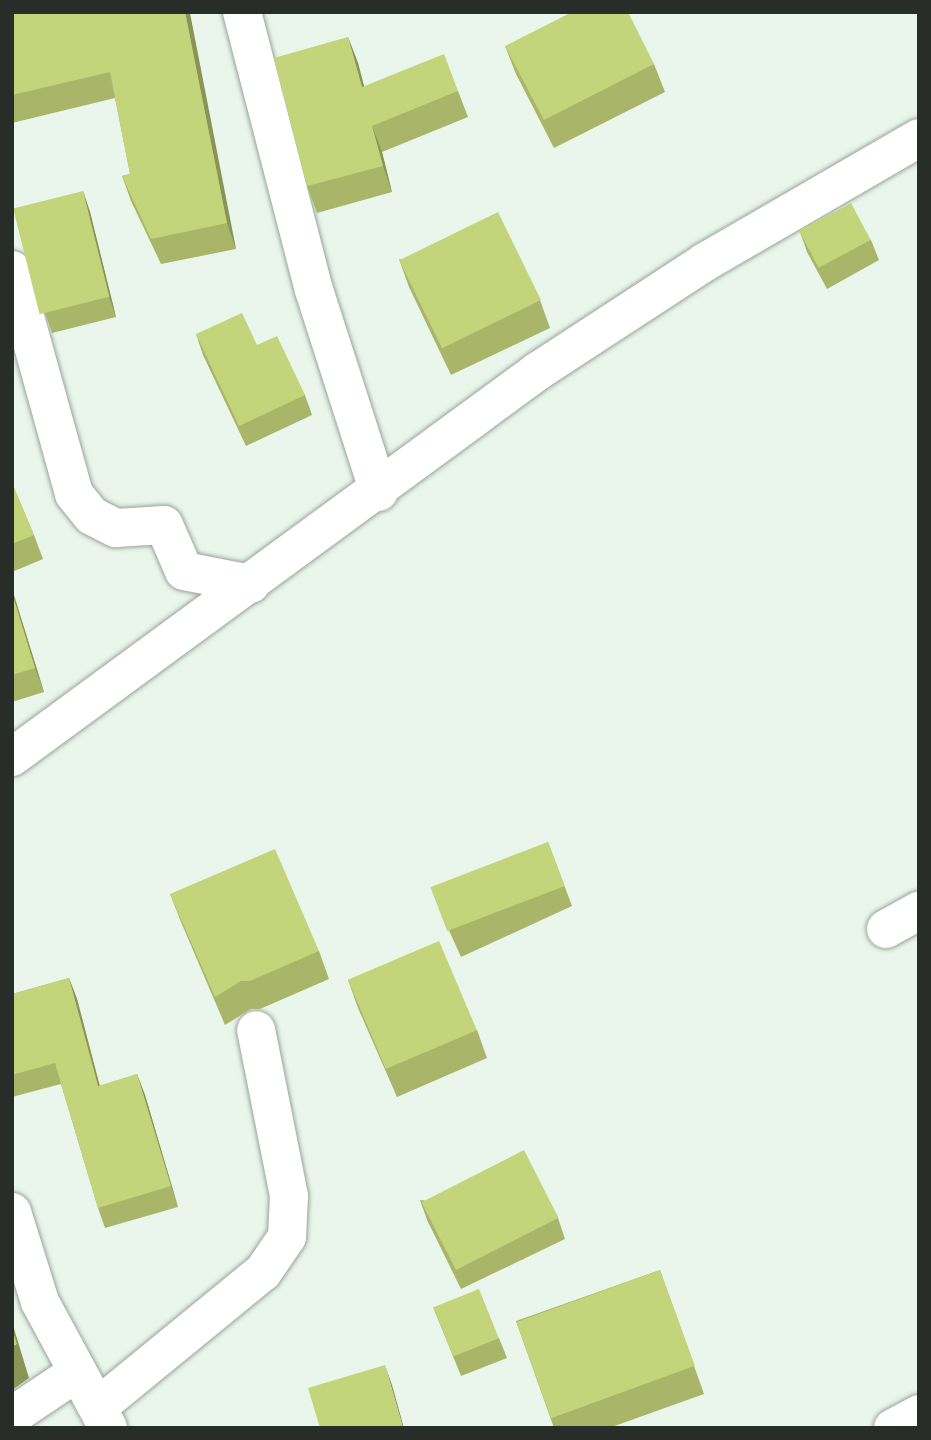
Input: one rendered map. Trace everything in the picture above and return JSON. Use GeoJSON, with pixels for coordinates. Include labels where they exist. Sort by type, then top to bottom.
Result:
{"type":"FeatureCollection","features":[{"type":"Feature","properties":{"kind":"street"},"geometry":{"type":"LineString","coordinates":[[242,12],[311,277],[379,492]]}},
{"type":"Feature","properties":{"kind":"street"},"geometry":{"type":"LineString","coordinates":[[12,757],[379,492],[508,393],[621,315],[919,138]]}},
{"type":"Feature","properties":{"kind":"street"},"geometry":{"type":"LineString","coordinates":[[12,270],[74,494],[92,516],[116,528],[164,525],[184,571],[251,584]]}},
{"type":"Feature","properties":{"kind":"street"},"geometry":{"type":"LineString","coordinates":[[12,1212],[40,1302],[76,1373],[103,1417],[263,1272],[287,1237],[289,1196],[256,1030]]}},
{"type":"Feature","properties":{"kind":"street"},"geometry":{"type":"LineString","coordinates":[[12,1416],[76,1373]]}},
{"type":"Feature","properties":{"kind":"street"},"geometry":{"type":"LineString","coordinates":[[893,1428],[919,1414]]}},
{"type":"Feature","properties":{"kind":"building"},"geometry":{"type":"Polygon","coordinates":[[[12,12],[185,12],[227,223],[151,239],[122,176],[130,174],[110,72],[12,95],[12,12]]]}},
{"type":"Feature","properties":{"kind":"building"},"geometry":{"type":"Polygon","coordinates":[[[572,12],[628,12],[654,64],[544,120],[505,46],[572,12]]]}},
{"type":"Feature","properties":{"kind":"building"},"geometry":{"type":"Polygon","coordinates":[[[348,37],[362,87],[444,54],[458,91],[372,126],[383,166],[307,186],[274,58],[348,37]]]}},
{"type":"Feature","properties":{"kind":"building"},"geometry":{"type":"Polygon","coordinates":[[[83,191],[109,297],[40,314],[13,208],[83,191]]]}},
{"type":"Feature","properties":{"kind":"building"},"geometry":{"type":"Polygon","coordinates":[[[851,203],[871,240],[819,268],[799,231],[851,203]]]}},
{"type":"Feature","properties":{"kind":"building"},"geometry":{"type":"Polygon","coordinates":[[[498,212],[541,300],[442,348],[399,260],[498,212]]]}},
{"type":"Feature","properties":{"kind":"building"},"geometry":{"type":"Polygon","coordinates":[[[242,313],[257,345],[277,336],[305,395],[239,426],[196,334],[242,313]]]}},
{"type":"Feature","properties":{"kind":"building"},"geometry":{"type":"Polygon","coordinates":[[[12,483],[34,535],[12,544],[12,483]]]}},
{"type":"Feature","properties":{"kind":"building"},"geometry":{"type":"Polygon","coordinates":[[[12,593],[35,668],[12,675],[12,593]]]}},
{"type":"Feature","properties":{"kind":"building"},"geometry":{"type":"Polygon","coordinates":[[[548,842],[565,886],[447,931],[430,887],[548,842]]]}},
{"type":"Feature","properties":{"kind":"building"},"geometry":{"type":"Polygon","coordinates":[[[275,849],[319,951],[250,981],[241,981],[215,997],[170,894],[275,849]]]}},
{"type":"Feature","properties":{"kind":"building"},"geometry":{"type":"Polygon","coordinates":[[[439,941],[477,1030],[386,1069],[348,980],[439,941]]]}},
{"type":"Feature","properties":{"kind":"building"},"geometry":{"type":"Polygon","coordinates":[[[69,978],[98,1086],[137,1074],[171,1186],[98,1208],[55,1063],[12,1075],[12,994],[69,978]]]}},
{"type":"Feature","properties":{"kind":"building"},"geometry":{"type":"Polygon","coordinates":[[[524,1150],[559,1218],[456,1270],[422,1202],[524,1150]]]}},
{"type":"Feature","properties":{"kind":"building"},"geometry":{"type":"Polygon","coordinates":[[[660,1270],[695,1366],[551,1418],[516,1322],[660,1270]]]}},
{"type":"Feature","properties":{"kind":"building"},"geometry":{"type":"Polygon","coordinates":[[[479,1289],[499,1338],[453,1356],[434,1307],[479,1289]]]}},
{"type":"Feature","properties":{"kind":"building"},"geometry":{"type":"Polygon","coordinates":[[[12,1329],[17,1344],[12,1347],[12,1329]]]}},
{"type":"Feature","properties":{"kind":"building"},"geometry":{"type":"Polygon","coordinates":[[[385,1365],[403,1428],[320,1428],[308,1388],[385,1365]]]}}]}
